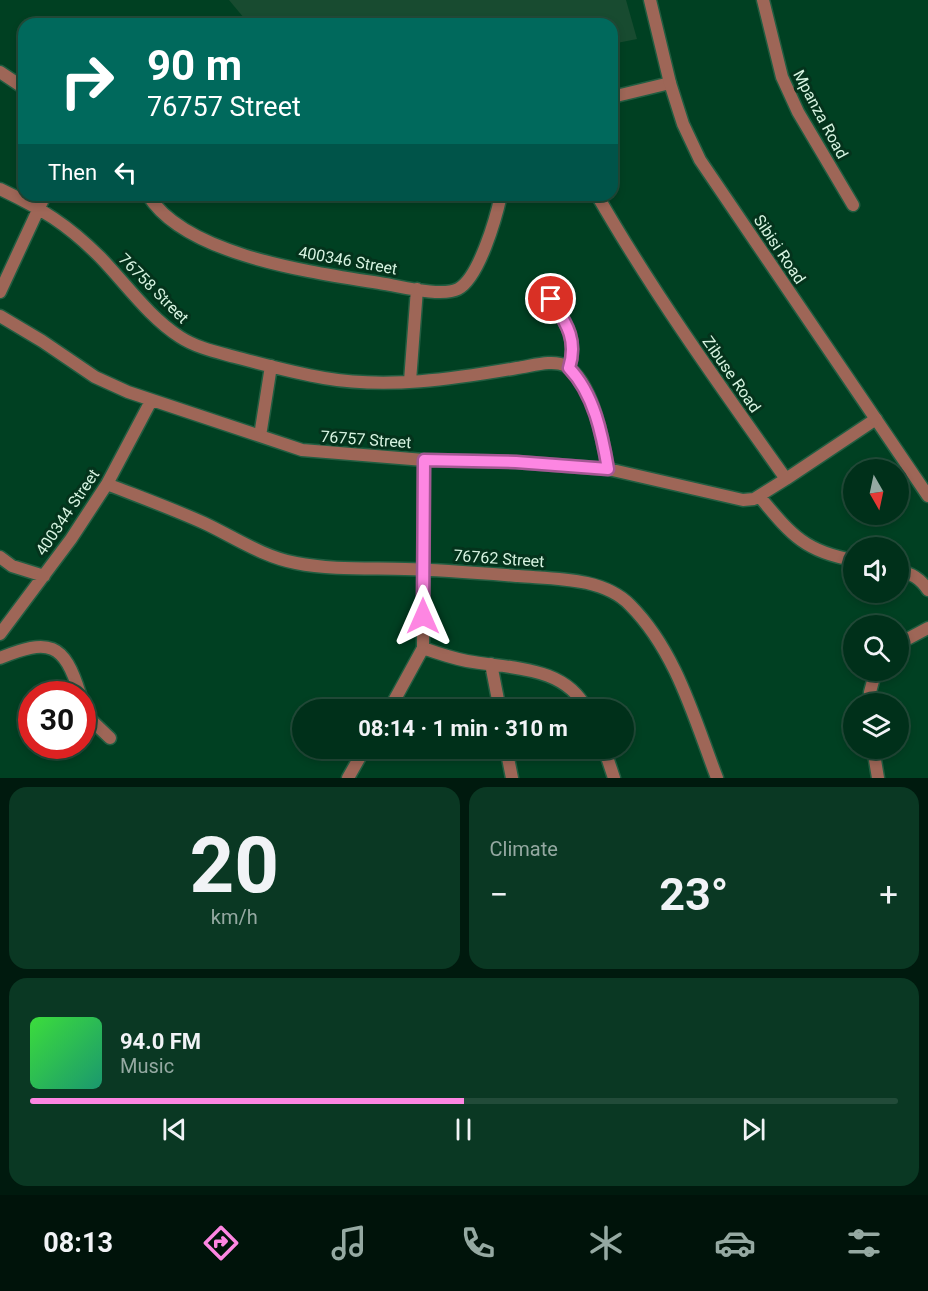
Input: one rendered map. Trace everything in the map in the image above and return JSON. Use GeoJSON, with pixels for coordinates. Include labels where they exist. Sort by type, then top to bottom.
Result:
{"type":"FeatureCollection","features":[{"type":"Feature","properties":{"kind":"street","name":"Sibisi Road"},"geometry":{"type":"LineString","coordinates":[[650,0],[670,83],[683,124],[700,160],[928,496]]}},
{"type":"Feature","properties":{"kind":"street","name":"Mpanza Road"},"geometry":{"type":"LineString","coordinates":[[763,0],[782,77],[798,112],[853,205]]}},
{"type":"Feature","properties":{"kind":"street"},"geometry":{"type":"LineString","coordinates":[[0,72],[18,84]]}},
{"type":"Feature","properties":{"kind":"street"},"geometry":{"type":"LineString","coordinates":[[618,96],[670,83]]}},
{"type":"Feature","properties":{"kind":"street","name":"76758 Street"},"geometry":{"type":"LineString","coordinates":[[0,189],[18,198]]}},
{"type":"Feature","properties":{"kind":"street","name":"76758 Street"},"geometry":{"type":"LineString","coordinates":[[25,201],[68,227],[156,317],[183,339],[213,351],[325,378],[357,382],[462,378],[544,364],[562,364],[569,368]]}},
{"type":"Feature","properties":{"kind":"street"},"geometry":{"type":"LineString","coordinates":[[0,292],[43,201]]}},
{"type":"Feature","properties":{"kind":"street","name":"400346 Street"},"geometry":{"type":"LineString","coordinates":[[151,201],[174,223],[221,246],[261,261],[316,273],[417,289],[445,291],[457,289],[473,272],[484,249],[499,201]]}},
{"type":"Feature","properties":{"kind":"street","name":"Zibuse Road"},"geometry":{"type":"LineString","coordinates":[[600,201],[625,244],[714,378],[786,479]]}},
{"type":"Feature","properties":{"kind":"street"},"geometry":{"type":"LineString","coordinates":[[410,381],[417,289]]}},
{"type":"Feature","properties":{"kind":"street"},"geometry":{"type":"LineString","coordinates":[[551,299],[564,319],[571,337],[573,353],[569,368],[583,386],[594,412],[608,469]]}},
{"type":"Feature","properties":{"kind":"street","name":"76757 Street"},"geometry":{"type":"LineString","coordinates":[[0,316],[95,376],[128,393],[302,450],[424,460],[516,462],[608,469],[734,499],[748,500],[759,496],[786,479]]}},
{"type":"Feature","properties":{"kind":"street"},"geometry":{"type":"LineString","coordinates":[[260,436],[271,366]]}},
{"type":"Feature","properties":{"kind":"street","name":"400344 Street"},"geometry":{"type":"LineString","coordinates":[[0,634],[44,576],[107,484],[151,401]]}},
{"type":"Feature","properties":{"kind":"street"},"geometry":{"type":"LineString","coordinates":[[786,479],[876,419]]}},
{"type":"Feature","properties":{"kind":"street"},"geometry":{"type":"LineString","coordinates":[[395,699],[423,648],[424,460]]}},
{"type":"Feature","properties":{"kind":"street","name":"76762 Street"},"geometry":{"type":"LineString","coordinates":[[107,484],[205,524],[277,559],[294,563],[331,567],[423,569],[564,580],[595,585],[620,596],[647,623],[670,660],[717,778]]}},
{"type":"Feature","properties":{"kind":"street"},"geometry":{"type":"LineString","coordinates":[[759,496],[790,532],[806,545],[824,553],[843,557]]}},
{"type":"Feature","properties":{"kind":"street"},"geometry":{"type":"LineString","coordinates":[[0,557],[12,566],[44,576]]}},
{"type":"Feature","properties":{"kind":"street"},"geometry":{"type":"LineString","coordinates":[[909,573],[921,580],[928,590]]}},
{"type":"Feature","properties":{"kind":"street"},"geometry":{"type":"LineString","coordinates":[[909,638],[928,628]]}},
{"type":"Feature","properties":{"kind":"street"},"geometry":{"type":"LineString","coordinates":[[0,658],[32,648],[45,646],[53,648],[74,675],[76,681]]}},
{"type":"Feature","properties":{"kind":"street"},"geometry":{"type":"LineString","coordinates":[[423,648],[440,654],[524,669],[556,680],[575,691],[580,699]]}},
{"type":"Feature","properties":{"kind":"street"},"geometry":{"type":"LineString","coordinates":[[491,664],[498,699]]}},
{"type":"Feature","properties":{"kind":"street"},"geometry":{"type":"LineString","coordinates":[[96,725],[110,738]]}},
{"type":"Feature","properties":{"kind":"street"},"geometry":{"type":"LineString","coordinates":[[348,778],[359,759]]}},
{"type":"Feature","properties":{"kind":"street"},"geometry":{"type":"LineString","coordinates":[[508,759],[512,778]]}},
{"type":"Feature","properties":{"kind":"street"},"geometry":{"type":"LineString","coordinates":[[608,759],[614,778]]}},
{"type":"Feature","properties":{"kind":"street"},"geometry":{"type":"LineString","coordinates":[[875,759],[878,778]]}},
{"type":"Feature","properties":{"kind":"shaded area"},"geometry":{"type":"Polygon","coordinates":[[[229,0],[626,0],[637,39],[618,43],[618,18],[244,18],[229,0]]]}},
{"type":"Feature","properties":{"kind":"route"},"geometry":{"type":"LineString","coordinates":[[423,616],[424,460],[516,462],[608,469],[604,445],[594,412],[583,386],[569,368],[573,353],[571,337],[564,319],[551,299]]}}]}
